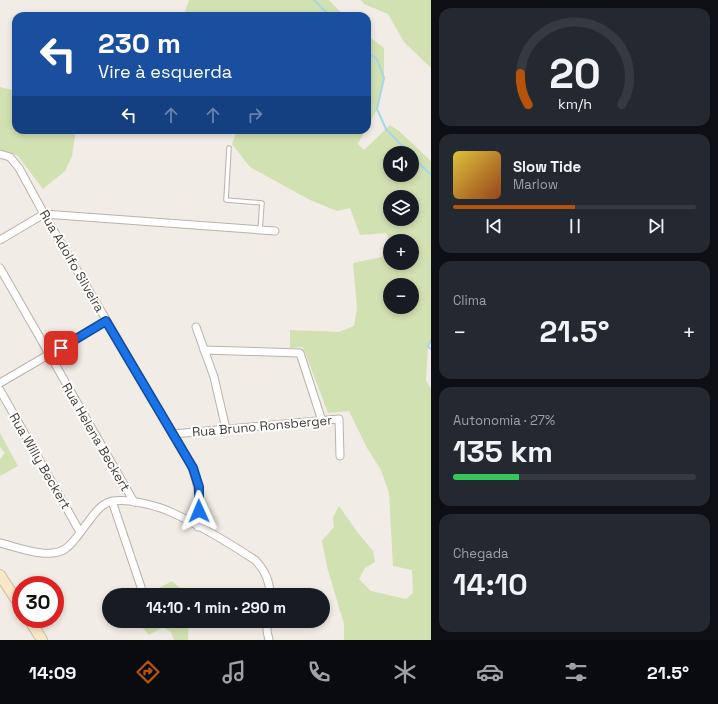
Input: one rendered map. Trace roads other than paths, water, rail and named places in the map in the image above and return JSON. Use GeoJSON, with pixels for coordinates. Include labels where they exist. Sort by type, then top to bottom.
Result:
{"type":"FeatureCollection","features":[{"type":"Feature","properties":{"kind":"main road"},"geometry":{"type":"LineString","coordinates":[[0,575],[12,593]]}},
{"type":"Feature","properties":{"kind":"main road"},"geometry":{"type":"LineString","coordinates":[[35,628],[42,640]]}},
{"type":"Feature","properties":{"kind":"street","name":"Rua Adolfo Silveira"},"geometry":{"type":"LineString","coordinates":[[0,154],[10,157],[16,163],[106,321],[188,459],[196,479],[199,500],[198,527]]}},
{"type":"Feature","properties":{"kind":"street"},"geometry":{"type":"LineString","coordinates":[[0,240],[44,214],[274,231]]}},
{"type":"Feature","properties":{"kind":"street","name":"Rua Helena Beckert"},"geometry":{"type":"LineString","coordinates":[[0,268],[134,502]]}},
{"type":"Feature","properties":{"kind":"street"},"geometry":{"type":"LineString","coordinates":[[0,383],[106,321]]}},
{"type":"Feature","properties":{"kind":"street"},"geometry":{"type":"LineString","coordinates":[[196,327],[214,377],[226,429]]}},
{"type":"Feature","properties":{"kind":"street"},"geometry":{"type":"LineString","coordinates":[[204,350],[300,353],[322,421]]}},
{"type":"Feature","properties":{"kind":"street","name":"Rua Willy Beckert"},"geometry":{"type":"LineString","coordinates":[[0,390],[80,532]]}},
{"type":"Feature","properties":{"kind":"street","name":"Rua Bruno Ronsberger"},"geometry":{"type":"LineString","coordinates":[[173,434],[339,419],[340,456]]}},
{"type":"Feature","properties":{"kind":"street"},"geometry":{"type":"LineString","coordinates":[[112,501],[141,588]]}},
{"type":"Feature","properties":{"kind":"street"},"geometry":{"type":"LineString","coordinates":[[0,543],[41,553],[53,553],[64,550],[101,507],[112,501],[134,502],[168,512],[198,527],[248,556],[259,565],[269,581],[270,588]]}},
{"type":"Feature","properties":{"kind":"street"},"geometry":{"type":"LineString","coordinates":[[267,628],[269,640]]}},
{"type":"Feature","properties":{"kind":"lane"},"geometry":{"type":"LineString","coordinates":[[229,148],[226,200],[262,203],[260,230]]}},
{"type":"Feature","properties":{"kind":"waterway"},"geometry":{"type":"LineString","coordinates":[[314,0],[326,12]]}},
{"type":"Feature","properties":{"kind":"waterway"},"geometry":{"type":"LineString","coordinates":[[371,55],[377,59],[384,78],[377,109],[386,129],[402,146]]}},
{"type":"Feature","properties":{"kind":"waterway"},"geometry":{"type":"LineString","coordinates":[[419,163],[431,175]]}},
{"type":"Feature","properties":{"kind":"waterway"},"geometry":{"type":"LineString","coordinates":[[431,340],[428,347],[431,349]]}}]}
